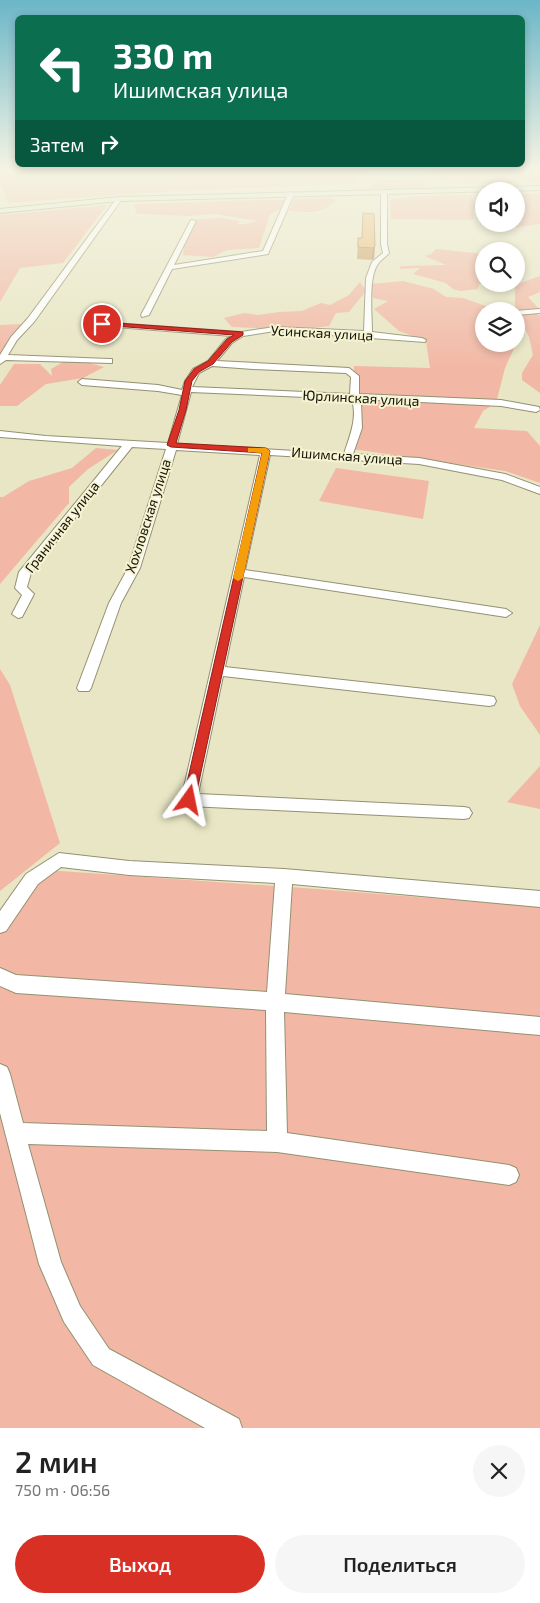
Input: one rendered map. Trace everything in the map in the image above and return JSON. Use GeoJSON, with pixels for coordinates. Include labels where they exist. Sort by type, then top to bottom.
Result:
{"type":"FeatureCollection","features":[{"type":"Feature","properties":{"kind":"street"},"geometry":{"type":"LineString","coordinates":[[93,236],[31,320],[14,339],[2,360],[109,362]]}},
{"type":"Feature","properties":{"kind":"street"},"geometry":{"type":"LineString","coordinates":[[145,315],[186,236]]}},
{"type":"Feature","properties":{"kind":"street"},"geometry":{"type":"LineString","coordinates":[[171,267],[266,253],[273,236]]}},
{"type":"Feature","properties":{"kind":"street"},"geometry":{"type":"LineString","coordinates":[[368,334],[369,278],[375,262],[386,253],[384,236]]}},
{"type":"Feature","properties":{"kind":"street"},"geometry":{"type":"LineString","coordinates":[[525,312],[540,311]]}},
{"type":"Feature","properties":{"kind":"street","name":"Усинская улица"},"geometry":{"type":"LineString","coordinates":[[102,324],[241,334],[275,329],[368,334],[422,340]]}},
{"type":"Feature","properties":{"kind":"street","name":"Хохловская улица"},"geometry":{"type":"LineString","coordinates":[[84,688],[115,603],[134,568],[183,410],[188,381],[196,371],[211,363],[229,341],[241,334]]}},
{"type":"Feature","properties":{"kind":"street"},"geometry":{"type":"LineString","coordinates":[[211,363],[252,367],[349,371],[355,376],[354,398],[357,403],[357,428],[348,456]]}},
{"type":"Feature","properties":{"kind":"street","name":"Юрлинская улица"},"geometry":{"type":"LineString","coordinates":[[82,382],[186,391],[501,404],[536,409]]}},
{"type":"Feature","properties":{"kind":"street","name":"Ишимская улица"},"geometry":{"type":"LineString","coordinates":[[0,434],[129,444],[419,461],[505,477],[540,491]]}},
{"type":"Feature","properties":{"kind":"street","name":"Граничная улица"},"geometry":{"type":"LineString","coordinates":[[18,614],[28,594],[20,588],[25,572],[129,444]]}},
{"type":"Feature","properties":{"kind":"street"},"geometry":{"type":"LineString","coordinates":[[266,451],[189,800],[464,813]]}},
{"type":"Feature","properties":{"kind":"street"},"geometry":{"type":"LineString","coordinates":[[239,572],[506,613]]}},
{"type":"Feature","properties":{"kind":"street"},"geometry":{"type":"LineString","coordinates":[[218,671],[489,701]]}},
{"type":"Feature","properties":{"kind":"street"},"geometry":{"type":"LineString","coordinates":[[0,925],[32,879],[59,860],[129,868],[284,876],[540,899]]}},
{"type":"Feature","properties":{"kind":"street"},"geometry":{"type":"LineString","coordinates":[[276,1142],[275,1002],[284,876]]}},
{"type":"Feature","properties":{"kind":"street"},"geometry":{"type":"LineString","coordinates":[[0,977],[16,984],[275,1002],[540,1026]]}},
{"type":"Feature","properties":{"kind":"street"},"geometry":{"type":"LineString","coordinates":[[0,1074],[50,1264],[72,1314],[101,1357],[230,1428]]}},
{"type":"Feature","properties":{"kind":"street"},"geometry":{"type":"LineString","coordinates":[[16,1132],[276,1142],[509,1175]]}},
{"type":"Feature","properties":{"kind":"shaded area"},"geometry":{"type":"Polygon","coordinates":[[[0,236],[84,236],[63,263],[20,268],[0,302],[0,236]]]}},
{"type":"Feature","properties":{"kind":"shaded area"},"geometry":{"type":"Polygon","coordinates":[[[186,236],[263,236],[259,248],[227,250],[213,257],[183,255],[186,236]]]}},
{"type":"Feature","properties":{"kind":"shaded area"},"geometry":{"type":"Polygon","coordinates":[[[436,249],[475,253],[475,289],[460,291],[453,289],[446,283],[413,274],[420,268],[399,269],[401,266],[446,265],[425,256],[431,254],[436,249]]]}},
{"type":"Feature","properties":{"kind":"shaded area"},"geometry":{"type":"Polygon","coordinates":[[[540,276],[540,292],[528,297],[539,309],[525,310],[525,302],[515,302],[515,292],[525,292],[525,281],[540,276]]]}},
{"type":"Feature","properties":{"kind":"shaded area"},"geometry":{"type":"Polygon","coordinates":[[[403,281],[434,289],[446,297],[463,298],[475,302],[475,352],[512,352],[505,368],[496,403],[483,411],[474,428],[527,431],[540,446],[540,483],[505,471],[352,449],[354,366],[430,368],[426,341],[399,331],[374,309],[388,301],[373,298],[371,284],[403,281]]]}},
{"type":"Feature","properties":{"kind":"shaded area"},"geometry":{"type":"Polygon","coordinates":[[[360,282],[366,291],[349,312],[336,313],[329,326],[297,330],[232,327],[224,318],[244,313],[258,315],[302,311],[321,303],[330,305],[349,295],[360,282]]]}},
{"type":"Feature","properties":{"kind":"shaded area"},"geometry":{"type":"Polygon","coordinates":[[[535,313],[540,316],[540,393],[522,380],[522,373],[533,355],[525,329],[525,314],[535,313]]]}},
{"type":"Feature","properties":{"kind":"shaded area"},"geometry":{"type":"Polygon","coordinates":[[[24,324],[0,356],[0,325],[24,324]]]}},
{"type":"Feature","properties":{"kind":"shaded area"},"geometry":{"type":"Polygon","coordinates":[[[70,358],[104,367],[83,378],[46,384],[17,406],[0,406],[0,385],[14,364],[40,364],[52,376],[51,369],[70,358]]]}},
{"type":"Feature","properties":{"kind":"shaded area"},"geometry":{"type":"Polygon","coordinates":[[[96,448],[118,450],[88,469],[69,487],[69,503],[0,584],[0,497],[29,481],[72,468],[96,448]]]}},
{"type":"Feature","properties":{"kind":"shaded area"},"geometry":{"type":"Polygon","coordinates":[[[336,468],[429,481],[423,519],[319,501],[336,468]]]}},
{"type":"Feature","properties":{"kind":"shaded area"},"geometry":{"type":"Polygon","coordinates":[[[540,625],[540,735],[520,706],[512,684],[540,625]]]}},
{"type":"Feature","properties":{"kind":"shaded area"},"geometry":{"type":"Polygon","coordinates":[[[0,669],[10,685],[60,843],[0,891],[0,669]]]}},
{"type":"Feature","properties":{"kind":"shaded area"},"geometry":{"type":"Polygon","coordinates":[[[540,766],[540,809],[507,802],[540,766]]]}},
{"type":"Feature","properties":{"kind":"shaded area"},"geometry":{"type":"Polygon","coordinates":[[[46,870],[540,907],[540,1428],[0,1428],[0,926],[46,870]]]}},
{"type":"Feature","properties":{"kind":"building"},"geometry":{"type":"Polygon","coordinates":[[[362,236],[375,236],[375,246],[373,248],[358,247],[358,238],[362,238],[362,236]]]}},
{"type":"Feature","properties":{"kind":"slow traffic"},"geometry":{"type":"LineString","coordinates":[[238,578],[266,451],[251,450]]}},
{"type":"Feature","properties":{"kind":"route"},"geometry":{"type":"LineString","coordinates":[[102,324],[241,334],[229,341],[211,363],[196,371],[188,381],[183,410],[171,445],[266,451],[189,800]]}}]}
